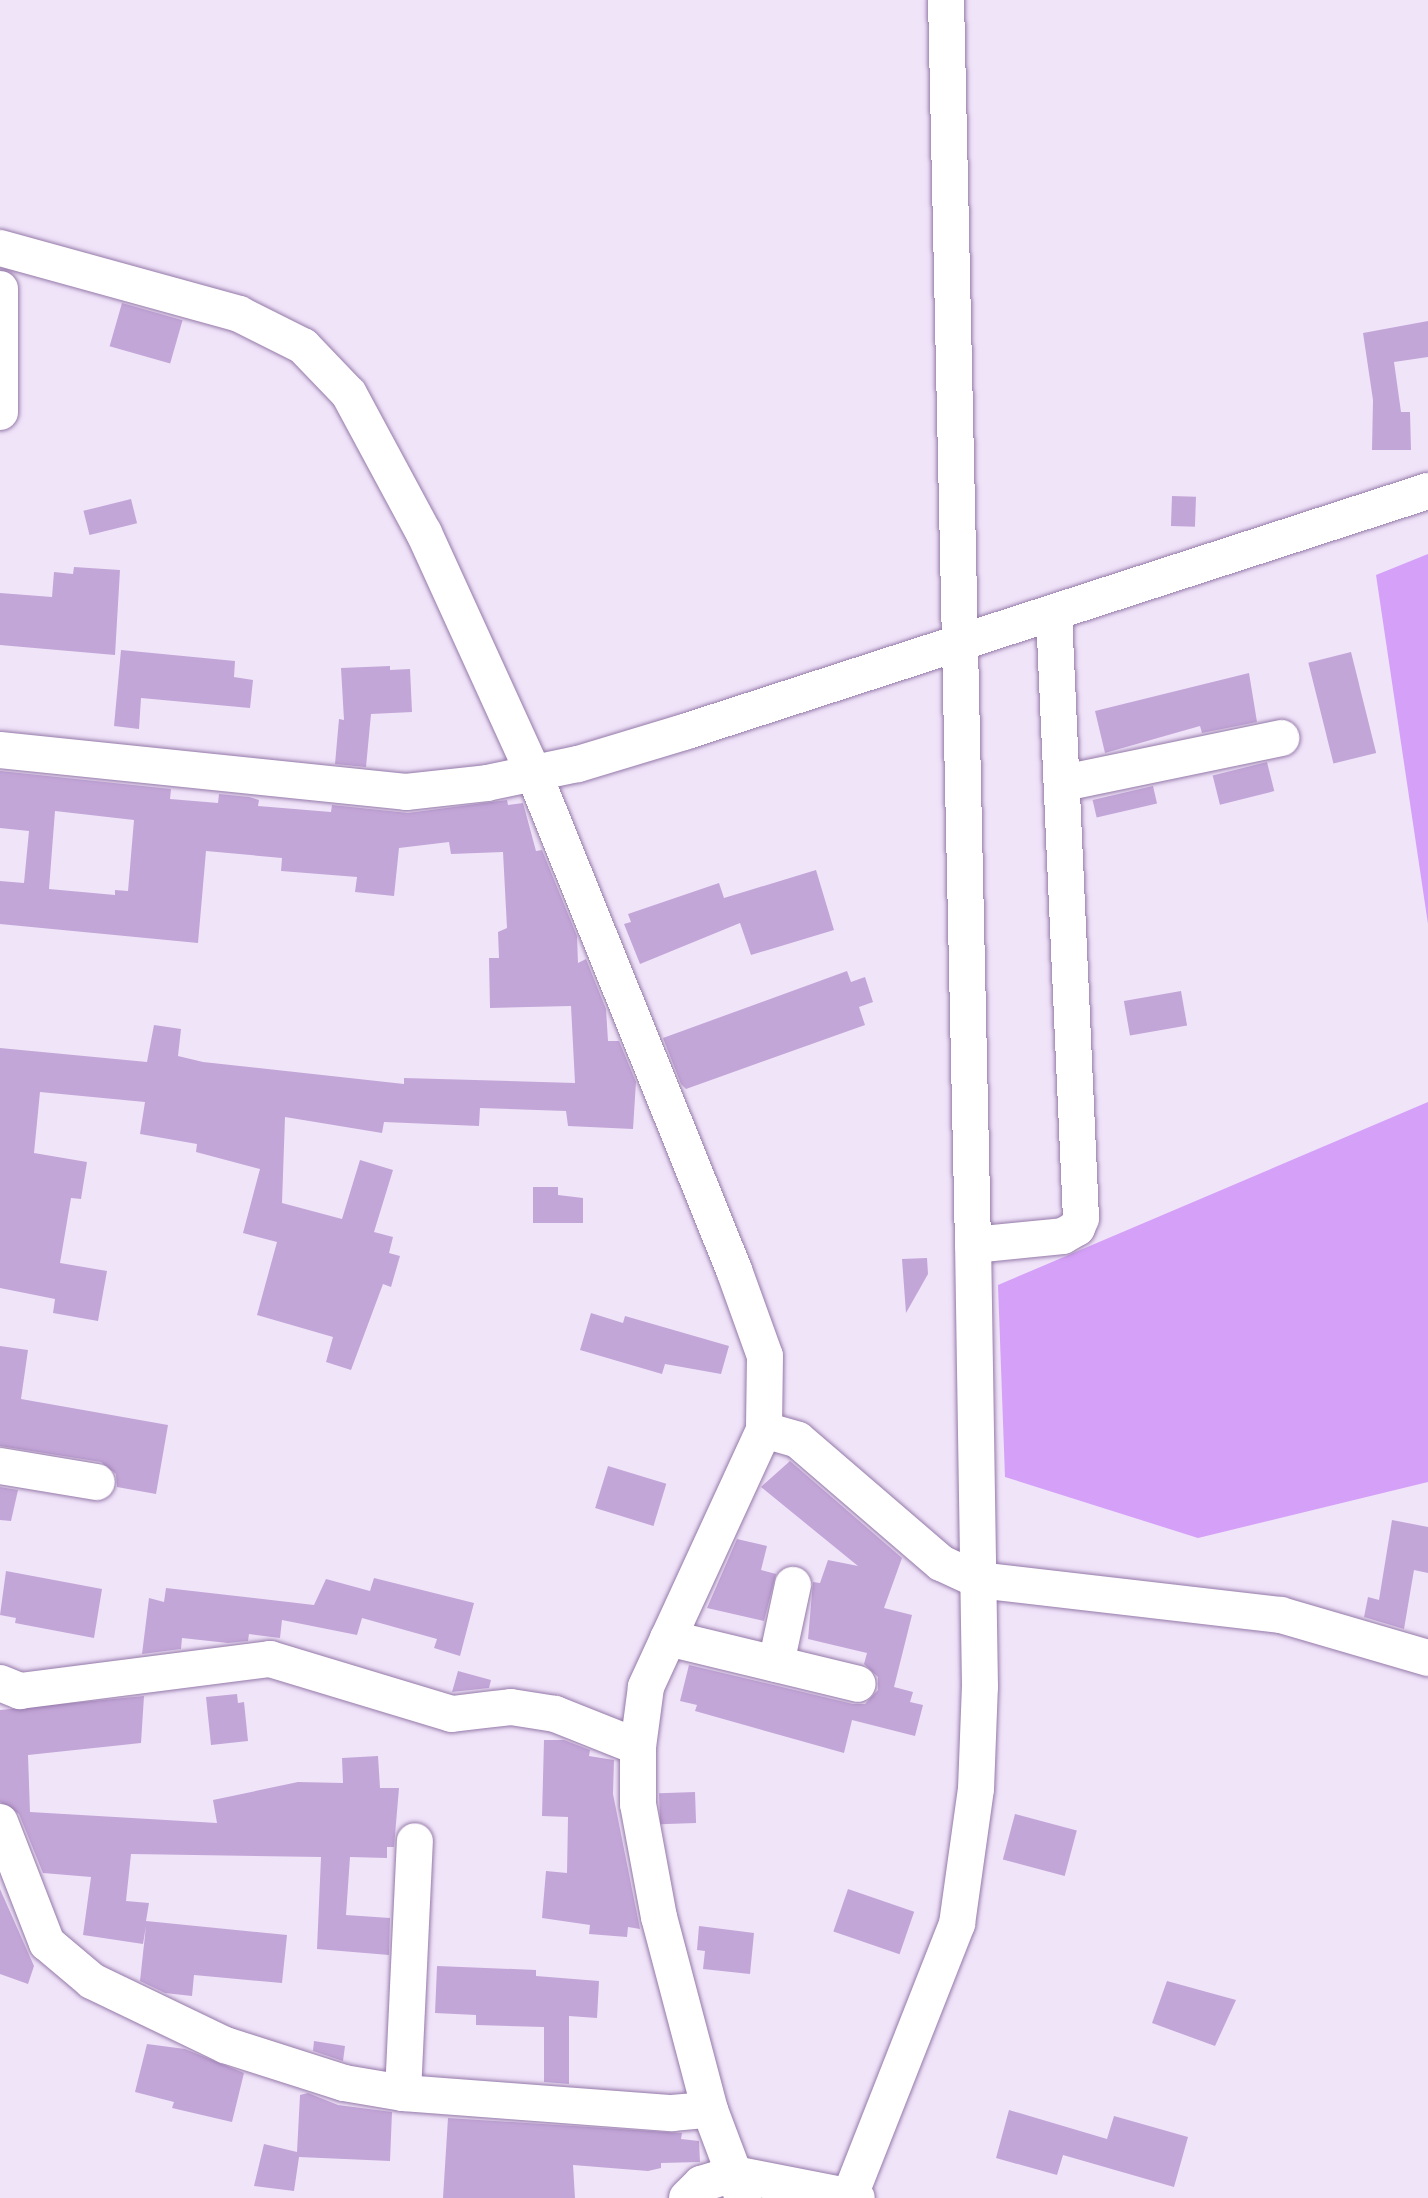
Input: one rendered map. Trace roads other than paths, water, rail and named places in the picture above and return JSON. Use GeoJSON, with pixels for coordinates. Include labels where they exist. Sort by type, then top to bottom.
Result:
{"type":"FeatureCollection","features":[{"type":"Feature","properties":{"kind":"street"},"geometry":{"type":"LineString","coordinates":[[687,2198],[701,2184],[852,2197],[940,1972],[965,1892],[976,1789],[978,1580],[946,0]]}},
{"type":"Feature","properties":{"kind":"street"},"geometry":{"type":"LineString","coordinates":[[0,248],[239,314],[303,346],[330,369],[371,430],[424,533],[534,774],[625,990],[765,1356],[764,1430],[646,1687],[638,1747],[638,1804],[659,1917],[710,2110],[738,2186]]}},
{"type":"Feature","properties":{"kind":"street"},"geometry":{"type":"LineString","coordinates":[[0,289],[0,412]]}},
{"type":"Feature","properties":{"kind":"street"},"geometry":{"type":"LineString","coordinates":[[0,750],[406,792],[534,774],[959,645],[1428,491]]}},
{"type":"Feature","properties":{"kind":"street"},"geometry":{"type":"LineString","coordinates":[[973,1245],[1063,1236],[1077,1228],[1081,1218],[1064,783],[1054,613]]}},
{"type":"Feature","properties":{"kind":"street"},"geometry":{"type":"LineString","coordinates":[[1064,783],[1281,738]]}},
{"type":"Feature","properties":{"kind":"street"},"geometry":{"type":"LineString","coordinates":[[764,1430],[798,1440],[941,1563],[978,1580],[1281,1615],[1428,1658]]}},
{"type":"Feature","properties":{"kind":"street"},"geometry":{"type":"LineString","coordinates":[[0,1466],[97,1482]]}},
{"type":"Feature","properties":{"kind":"street"},"geometry":{"type":"LineString","coordinates":[[776,1664],[793,1585]]}},
{"type":"Feature","properties":{"kind":"street"},"geometry":{"type":"LineString","coordinates":[[668,1638],[858,1684]]}},
{"type":"Feature","properties":{"kind":"street"},"geometry":{"type":"LineString","coordinates":[[0,1683],[20,1691],[270,1659],[452,1714],[511,1707],[555,1714],[638,1747]]}},
{"type":"Feature","properties":{"kind":"street"},"geometry":{"type":"LineString","coordinates":[[0,1822],[47,1943],[92,1981],[225,2045],[344,2083],[403,2093],[672,2113],[710,2110]]}},
{"type":"Feature","properties":{"kind":"street"},"geometry":{"type":"LineString","coordinates":[[403,2093],[415,1841]]}}]}
